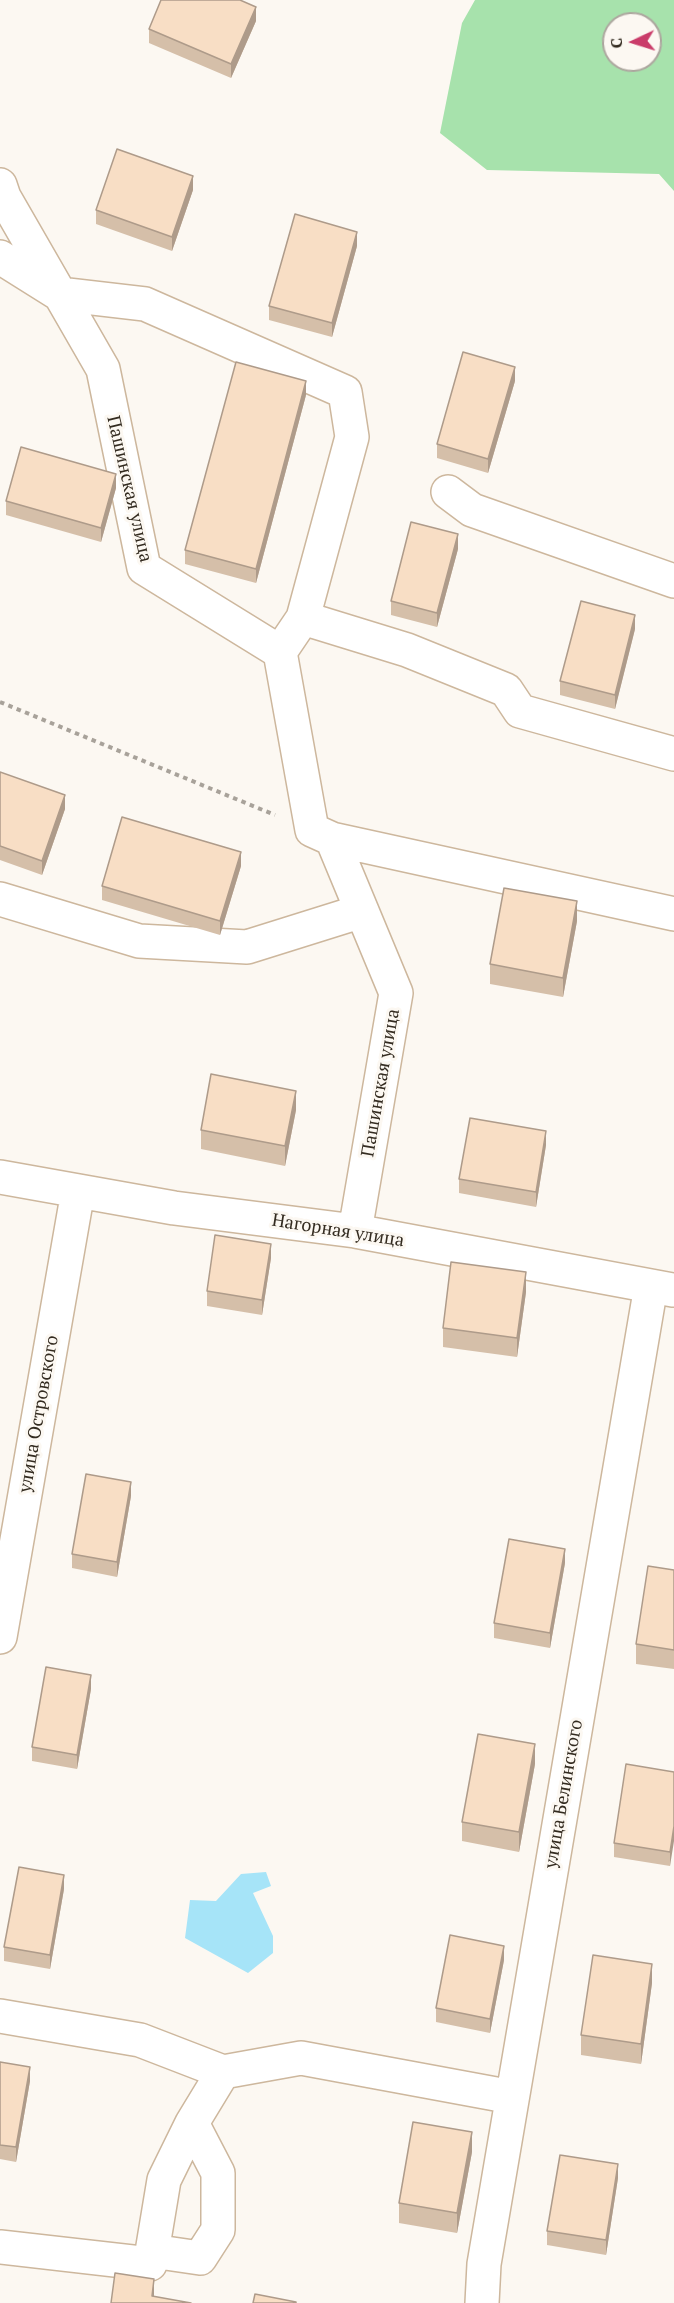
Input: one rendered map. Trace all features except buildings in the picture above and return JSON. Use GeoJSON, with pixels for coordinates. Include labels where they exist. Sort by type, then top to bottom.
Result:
{"type":"FeatureCollection","features":[{"type":"Feature","properties":{"kind":"street","name":"Пашинская улица"},"geometry":{"type":"LineString","coordinates":[[0,185],[4,197],[103,369],[144,568],[280,652],[322,834],[362,912],[396,993],[355,1231]]}},
{"type":"Feature","properties":{"kind":"street"},"geometry":{"type":"LineString","coordinates":[[0,257],[59,294],[145,304],[345,392],[352,437],[303,618],[280,652]]}},
{"type":"Feature","properties":{"kind":"street"},"geometry":{"type":"LineString","coordinates":[[448,492],[472,510],[674,581]]}},
{"type":"Feature","properties":{"kind":"street"},"geometry":{"type":"LineString","coordinates":[[303,618],[407,650],[506,690],[520,711],[674,754]]}},
{"type":"Feature","properties":{"kind":"street"},"geometry":{"type":"LineString","coordinates":[[322,834],[674,914]]}},
{"type":"Feature","properties":{"kind":"street"},"geometry":{"type":"LineString","coordinates":[[0,899],[139,941],[247,947],[362,912]]}},
{"type":"Feature","properties":{"kind":"street","name":"Нагорная улица"},"geometry":{"type":"LineString","coordinates":[[0,1177],[174,1208],[355,1231],[663,1288]]}},
{"type":"Feature","properties":{"kind":"street","name":"улица Островского"},"geometry":{"type":"LineString","coordinates":[[0,1637],[78,1191]]}},
{"type":"Feature","properties":{"kind":"street","name":"улица Белинского"},"geometry":{"type":"LineString","coordinates":[[482,2303],[484,2264],[512,2097],[663,1288]]}},
{"type":"Feature","properties":{"kind":"street"},"geometry":{"type":"LineString","coordinates":[[0,2016],[140,2040],[223,2072],[301,2058],[512,2097]]}},
{"type":"Feature","properties":{"kind":"street"},"geometry":{"type":"LineString","coordinates":[[151,2258],[164,2180],[192,2123],[223,2072]]}},
{"type":"Feature","properties":{"kind":"street"},"geometry":{"type":"LineString","coordinates":[[0,2247],[151,2258],[200,2258],[218,2229],[218,2173],[192,2123]]}},
{"type":"Feature","properties":{"kind":"path"},"geometry":{"type":"LineString","coordinates":[[0,702],[322,834]]}},
{"type":"Feature","properties":{"kind":"green space"},"geometry":{"type":"Polygon","coordinates":[[[475,0],[674,0],[674,191],[659,174],[487,170],[440,133],[462,23],[475,0]]]}},
{"type":"Feature","properties":{"kind":"water"},"geometry":{"type":"Polygon","coordinates":[[[266,1872],[271,1886],[253,1893],[273,1936],[273,1953],[248,1973],[185,1938],[190,1900],[216,1901],[241,1874],[266,1872]]]}}]}
